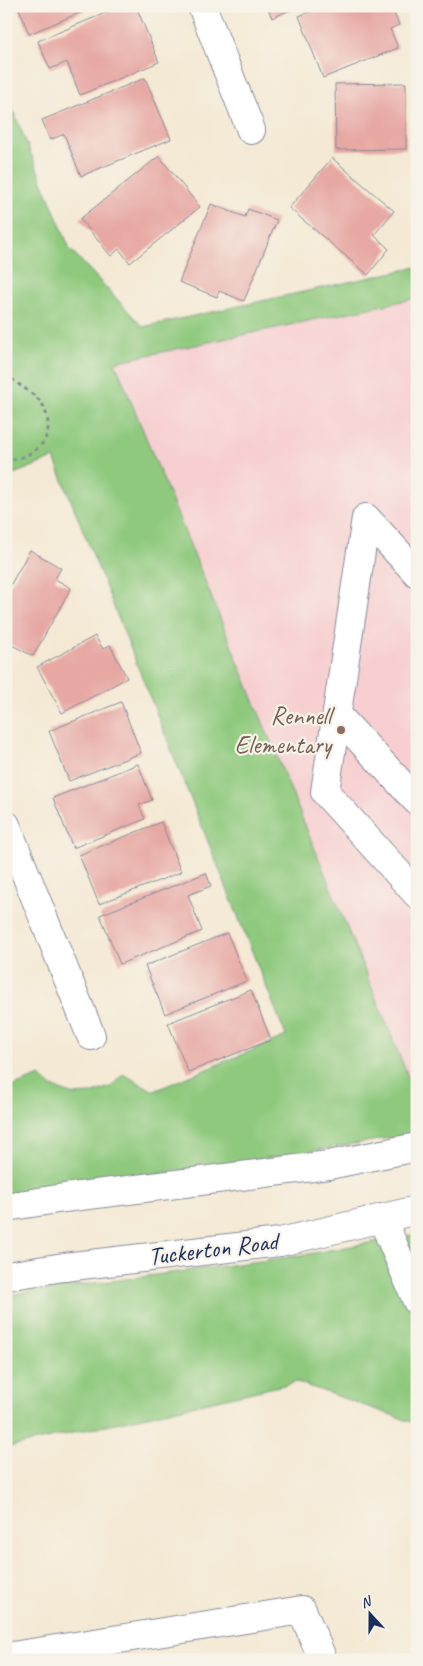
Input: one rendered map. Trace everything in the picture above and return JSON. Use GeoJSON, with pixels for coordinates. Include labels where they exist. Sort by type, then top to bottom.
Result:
{"type":"FeatureCollection","features":[{"type":"Feature","properties":{"kind":"main road"},"geometry":{"type":"LineString","coordinates":[[202,6],[251,130]]}},
{"type":"Feature","properties":{"kind":"main road"},"geometry":{"type":"LineString","coordinates":[[417,573],[366,518],[325,792],[417,894]]}},
{"type":"Feature","properties":{"kind":"main road"},"geometry":{"type":"LineString","coordinates":[[337,716],[417,801]]}},
{"type":"Feature","properties":{"kind":"main road"},"geometry":{"type":"LineString","coordinates":[[6,825],[92,1036]]}},
{"type":"Feature","properties":{"kind":"main road"},"geometry":{"type":"LineString","coordinates":[[6,1207],[330,1165],[417,1147]]}},
{"type":"Feature","properties":{"kind":"main road","name":"Tuckerton Road"},"geometry":{"type":"LineString","coordinates":[[6,1276],[64,1267],[280,1242],[417,1210]]}},
{"type":"Feature","properties":{"kind":"main road"},"geometry":{"type":"LineString","coordinates":[[382,1218],[417,1301]]}},
{"type":"Feature","properties":{"kind":"main road"},"geometry":{"type":"LineString","coordinates":[[6,1657],[302,1610],[323,1660]]}},
{"type":"Feature","properties":{"kind":"path"},"geometry":{"type":"LineString","coordinates":[[6,373],[17,384],[39,400],[44,408],[48,426],[43,444],[34,452],[6,461]]}},
{"type":"Feature","properties":{"kind":"shaded area","name":"Rennell Elementary"},"geometry":{"type":"Polygon","coordinates":[[[417,298],[417,1098],[115,362],[417,298]]]}},
{"type":"Feature","properties":{"kind":"green space"},"geometry":{"type":"Polygon","coordinates":[[[6,93],[70,249],[143,327],[417,267],[417,298],[115,362],[417,1098],[417,1133],[264,1159],[6,1194],[6,1089],[40,1076],[52,1087],[74,1095],[91,1094],[112,1086],[123,1074],[154,1091],[286,1036],[54,458],[6,477],[6,263],[14,260],[6,240],[6,93]]]}},
{"type":"Feature","properties":{"kind":"green space"},"geometry":{"type":"Polygon","coordinates":[[[417,1234],[417,1424],[297,1382],[6,1448],[6,1295],[297,1256],[417,1234]]]}},
{"type":"Feature","properties":{"kind":"building"},"geometry":{"type":"Polygon","coordinates":[[[18,6],[96,6],[29,34],[18,6]]]}},
{"type":"Feature","properties":{"kind":"building"},"geometry":{"type":"Polygon","coordinates":[[[122,6],[136,6],[159,62],[80,95],[67,62],[50,69],[38,41],[122,6]]]}},
{"type":"Feature","properties":{"kind":"building"},"geometry":{"type":"Polygon","coordinates":[[[267,6],[299,6],[272,18],[267,6]]]}},
{"type":"Feature","properties":{"kind":"building"},"geometry":{"type":"Polygon","coordinates":[[[324,6],[378,6],[379,9],[391,6],[399,25],[390,29],[398,48],[323,78],[299,16],[324,6]]]}},
{"type":"Feature","properties":{"kind":"building"},"geometry":{"type":"Polygon","coordinates":[[[145,78],[171,139],[81,176],[64,134],[50,140],[42,120],[145,78]]]}},
{"type":"Feature","properties":{"kind":"building"},"geometry":{"type":"Polygon","coordinates":[[[406,83],[406,149],[336,150],[335,84],[406,83]]]}},
{"type":"Feature","properties":{"kind":"building"},"geometry":{"type":"Polygon","coordinates":[[[159,156],[200,207],[130,263],[119,249],[111,256],[80,219],[159,156]]]}},
{"type":"Feature","properties":{"kind":"building"},"geometry":{"type":"Polygon","coordinates":[[[332,158],[394,211],[374,235],[389,249],[368,275],[289,208],[332,158]]]}},
{"type":"Feature","properties":{"kind":"building"},"geometry":{"type":"Polygon","coordinates":[[[211,204],[245,217],[248,209],[277,220],[244,301],[219,291],[217,297],[179,282],[211,204]]]}},
{"type":"Feature","properties":{"kind":"building"},"geometry":{"type":"Polygon","coordinates":[[[30,550],[61,568],[55,579],[71,588],[33,656],[6,642],[6,593],[30,550]]]}},
{"type":"Feature","properties":{"kind":"building"},"geometry":{"type":"Polygon","coordinates":[[[95,636],[103,649],[110,645],[127,678],[62,713],[37,667],[95,636]]]}},
{"type":"Feature","properties":{"kind":"building"},"geometry":{"type":"Polygon","coordinates":[[[121,702],[141,753],[69,781],[49,731],[121,702]]]}},
{"type":"Feature","properties":{"kind":"building"},"geometry":{"type":"Polygon","coordinates":[[[138,764],[152,800],[139,805],[145,819],[73,848],[53,798],[138,764]]]}},
{"type":"Feature","properties":{"kind":"building"},"geometry":{"type":"Polygon","coordinates":[[[161,822],[181,872],[99,904],[79,855],[161,822]]]}},
{"type":"Feature","properties":{"kind":"building"},"geometry":{"type":"Polygon","coordinates":[[[206,873],[211,886],[188,895],[202,931],[120,964],[100,915],[206,873]]]}},
{"type":"Feature","properties":{"kind":"building"},"geometry":{"type":"Polygon","coordinates":[[[227,933],[247,981],[165,1014],[145,966],[227,933]]]}},
{"type":"Feature","properties":{"kind":"building"},"geometry":{"type":"Polygon","coordinates":[[[251,990],[271,1040],[188,1072],[168,1023],[251,990]]]}},
{"type":"Feature","properties":{"kind":"place","name":"Rennell Elementary"},"geometry":{"type":"Point","coordinates":[341,730]}}]}
